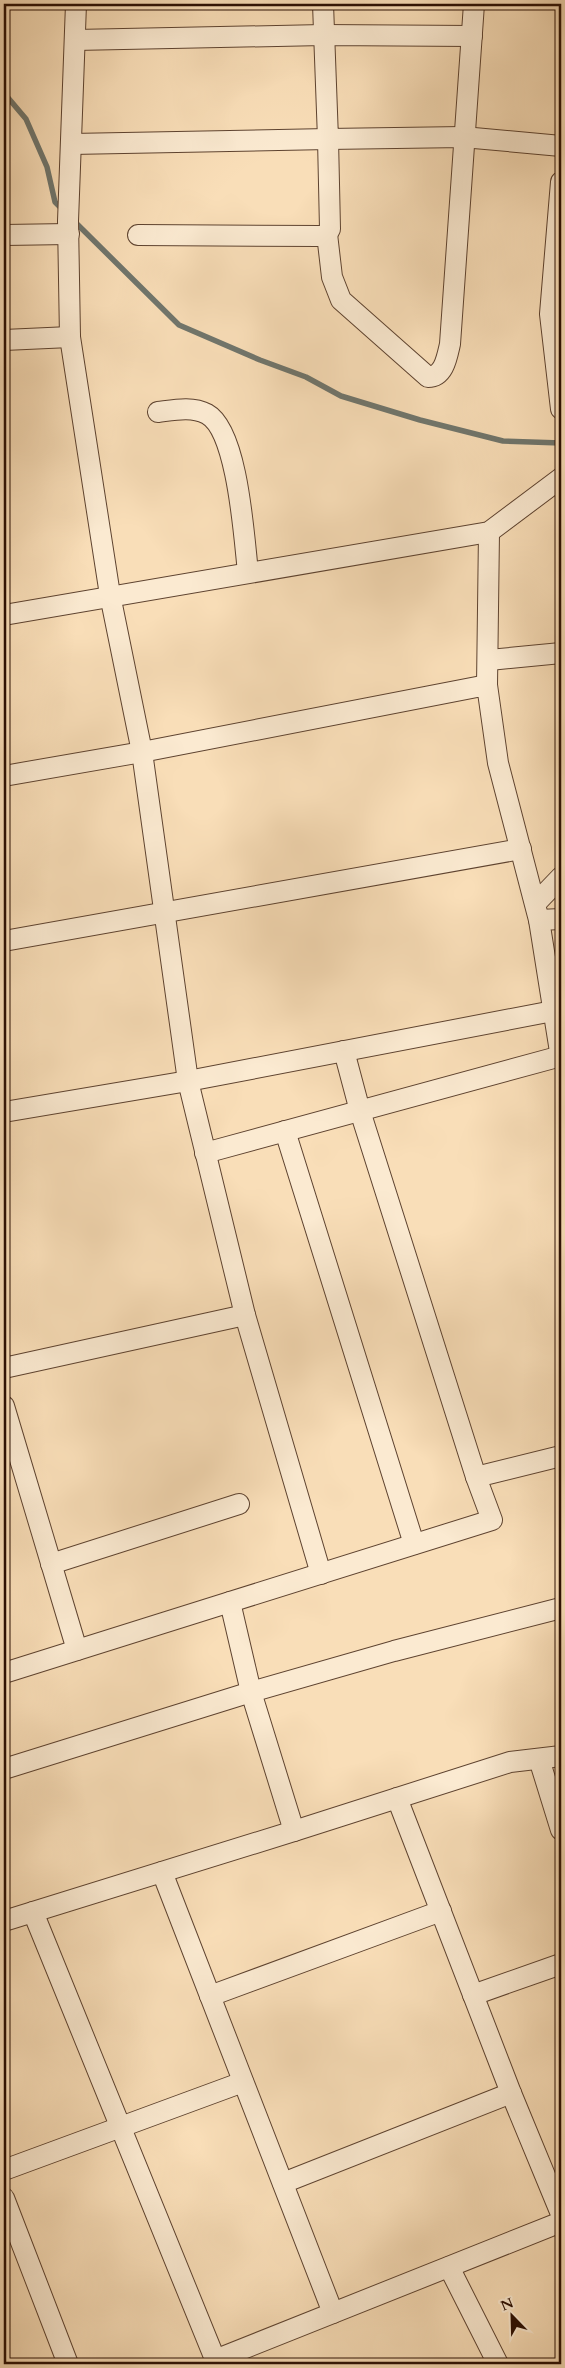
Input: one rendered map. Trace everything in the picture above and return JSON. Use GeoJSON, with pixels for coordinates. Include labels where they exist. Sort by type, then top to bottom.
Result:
{"type":"FeatureCollection","features":[{"type":"Feature","properties":{"kind":"street"},"geometry":{"type":"LineString","coordinates":[[76,4],[69,227],[70,337],[110,595],[142,752],[188,1081],[245,1315],[321,1574]]}},
{"type":"Feature","properties":{"kind":"street"},"geometry":{"type":"LineString","coordinates":[[323,4],[330,229],[327,234],[332,276],[341,300],[428,377],[434,377],[439,374],[446,360],[450,344],[463,137],[474,4]]}},
{"type":"Feature","properties":{"kind":"street"},"geometry":{"type":"LineString","coordinates":[[74,40],[324,35],[472,36]]}},
{"type":"Feature","properties":{"kind":"street"},"geometry":{"type":"LineString","coordinates":[[71,151],[328,139],[463,137],[561,146]]}},
{"type":"Feature","properties":{"kind":"street"},"geometry":{"type":"LineString","coordinates":[[561,182],[556,313],[561,410]]}},
{"type":"Feature","properties":{"kind":"street"},"geometry":{"type":"LineString","coordinates":[[4,235],[69,227]]}},
{"type":"Feature","properties":{"kind":"street"},"geometry":{"type":"LineString","coordinates":[[138,235],[321,236],[327,234]]}},
{"type":"Feature","properties":{"kind":"street"},"geometry":{"type":"LineString","coordinates":[[4,340],[70,337]]}},
{"type":"Feature","properties":{"kind":"street"},"geometry":{"type":"LineString","coordinates":[[158,412],[193,408],[209,415],[220,430],[233,461],[248,572]]}},
{"type":"Feature","properties":{"kind":"street"},"geometry":{"type":"LineString","coordinates":[[4,615],[110,595],[489,532],[561,478]]}},
{"type":"Feature","properties":{"kind":"street"},"geometry":{"type":"LineString","coordinates":[[205,1153],[561,1057],[537,912],[498,763],[487,685],[489,660],[489,532]]}},
{"type":"Feature","properties":{"kind":"street"},"geometry":{"type":"LineString","coordinates":[[489,660],[561,653]]}},
{"type":"Feature","properties":{"kind":"street"},"geometry":{"type":"LineString","coordinates":[[4,776],[142,752],[487,685]]}},
{"type":"Feature","properties":{"kind":"street"},"geometry":{"type":"LineString","coordinates":[[4,941],[163,911],[521,849]]}},
{"type":"Feature","properties":{"kind":"street"},"geometry":{"type":"LineString","coordinates":[[537,912],[561,877]]}},
{"type":"Feature","properties":{"kind":"street"},"geometry":{"type":"LineString","coordinates":[[537,912],[561,919]]}},
{"type":"Feature","properties":{"kind":"street"},"geometry":{"type":"LineString","coordinates":[[4,1112],[188,1081],[553,1011]]}},
{"type":"Feature","properties":{"kind":"street"},"geometry":{"type":"LineString","coordinates":[[4,1673],[492,1520],[476,1477],[360,1111],[344,1051]]}},
{"type":"Feature","properties":{"kind":"street"},"geometry":{"type":"LineString","coordinates":[[285,1131],[414,1544]]}},
{"type":"Feature","properties":{"kind":"street"},"geometry":{"type":"LineString","coordinates":[[4,1368],[245,1315]]}},
{"type":"Feature","properties":{"kind":"street"},"geometry":{"type":"LineString","coordinates":[[4,1406],[77,1650]]}},
{"type":"Feature","properties":{"kind":"street"},"geometry":{"type":"LineString","coordinates":[[476,1477],[561,1456]]}},
{"type":"Feature","properties":{"kind":"street"},"geometry":{"type":"LineString","coordinates":[[51,1564],[239,1504]]}},
{"type":"Feature","properties":{"kind":"street"},"geometry":{"type":"LineString","coordinates":[[230,1602],[251,1692],[294,1831]]}},
{"type":"Feature","properties":{"kind":"street"},"geometry":{"type":"LineString","coordinates":[[4,1769],[251,1692],[394,1651],[561,1608]]}},
{"type":"Feature","properties":{"kind":"street"},"geometry":{"type":"LineString","coordinates":[[4,1920],[510,1762],[561,1756]]}},
{"type":"Feature","properties":{"kind":"street"},"geometry":{"type":"LineString","coordinates":[[539,1759],[561,1830]]}},
{"type":"Feature","properties":{"kind":"street"},"geometry":{"type":"LineString","coordinates":[[397,1798],[511,2093],[561,2214]]}},
{"type":"Feature","properties":{"kind":"street"},"geometry":{"type":"LineString","coordinates":[[162,1872],[333,2313]]}},
{"type":"Feature","properties":{"kind":"street"},"geometry":{"type":"LineString","coordinates":[[210,1996],[440,1911]]}},
{"type":"Feature","properties":{"kind":"street"},"geometry":{"type":"LineString","coordinates":[[33,1912],[216,2362],[561,2222]]}},
{"type":"Feature","properties":{"kind":"street"},"geometry":{"type":"LineString","coordinates":[[473,1995],[561,1964]]}},
{"type":"Feature","properties":{"kind":"street"},"geometry":{"type":"LineString","coordinates":[[4,2170],[243,2082]]}},
{"type":"Feature","properties":{"kind":"street"},"geometry":{"type":"LineString","coordinates":[[283,2183],[511,2093]]}},
{"type":"Feature","properties":{"kind":"street"},"geometry":{"type":"LineString","coordinates":[[4,2198],[68,2364]]}},
{"type":"Feature","properties":{"kind":"street"},"geometry":{"type":"LineString","coordinates":[[450,2267],[498,2364]]}},
{"type":"Feature","properties":{"kind":"waterway"},"geometry":{"type":"LineString","coordinates":[[4,93],[26,119],[47,167],[55,202],[64,211]]}},
{"type":"Feature","properties":{"kind":"waterway"},"geometry":{"type":"LineString","coordinates":[[74,221],[179,325],[260,360],[306,377],[341,396],[420,420],[503,441],[561,443]]}}]}
